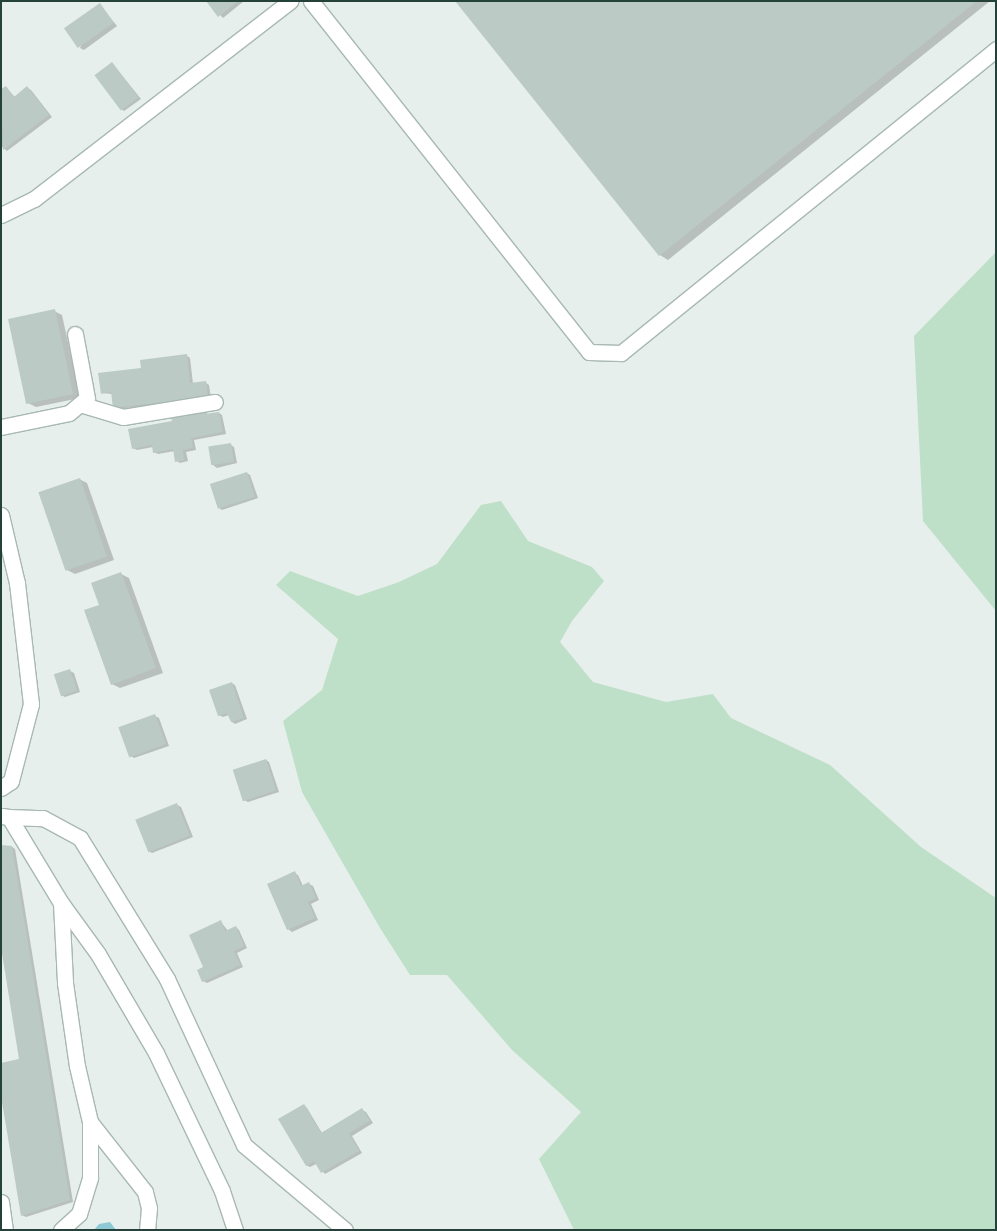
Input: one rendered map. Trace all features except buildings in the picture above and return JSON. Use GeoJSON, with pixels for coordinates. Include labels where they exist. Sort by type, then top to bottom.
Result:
{"type":"FeatureCollection","features":[{"type":"Feature","properties":{"kind":"street"},"geometry":{"type":"LineString","coordinates":[[1,215],[34,199],[290,1]]}},
{"type":"Feature","properties":{"kind":"street"},"geometry":{"type":"LineString","coordinates":[[311,1],[589,352],[621,353],[996,49]]}},
{"type":"Feature","properties":{"kind":"street"},"geometry":{"type":"LineString","coordinates":[[1,428],[69,413],[87,398],[75,334]]}},
{"type":"Feature","properties":{"kind":"street"},"geometry":{"type":"LineString","coordinates":[[80,404],[123,417],[215,402]]}},
{"type":"Feature","properties":{"kind":"street"},"geometry":{"type":"LineString","coordinates":[[1,515],[17,583],[31,704],[6,785]]}},
{"type":"Feature","properties":{"kind":"street"},"geometry":{"type":"LineString","coordinates":[[5,817],[61,903],[98,954],[156,1054],[222,1191],[235,1230]]}},
{"type":"Feature","properties":{"kind":"street"},"geometry":{"type":"LineString","coordinates":[[5,817],[43,818],[80,838],[167,979],[244,1145],[345,1230]]}},
{"type":"Feature","properties":{"kind":"street"},"geometry":{"type":"LineString","coordinates":[[61,903],[65,983],[77,1066],[90,1122],[90,1178],[78,1214],[61,1230]]}},
{"type":"Feature","properties":{"kind":"street"},"geometry":{"type":"LineString","coordinates":[[90,1122],[145,1192],[148,1208],[147,1230]]}},
{"type":"Feature","properties":{"kind":"street"},"geometry":{"type":"LineString","coordinates":[[1,1202],[5,1230]]}},
{"type":"Feature","properties":{"kind":"green space"},"geometry":{"type":"Polygon","coordinates":[[[996,252],[996,611],[923,521],[914,336],[996,252]]]}},
{"type":"Feature","properties":{"kind":"green space"},"geometry":{"type":"Polygon","coordinates":[[[501,501],[528,541],[592,567],[604,581],[572,621],[560,642],[593,682],[666,702],[713,694],[731,718],[830,765],[921,847],[996,898],[996,1230],[574,1230],[539,1159],[581,1112],[512,1050],[447,975],[410,975],[380,928],[302,792],[283,721],[322,690],[338,639],[276,585],[290,571],[358,596],[399,582],[437,564],[481,505],[501,501]]]}},
{"type":"Feature","properties":{"kind":"water"},"geometry":{"type":"Polygon","coordinates":[[[110,1222],[116,1230],[94,1230],[99,1224],[110,1222]]]}}]}
